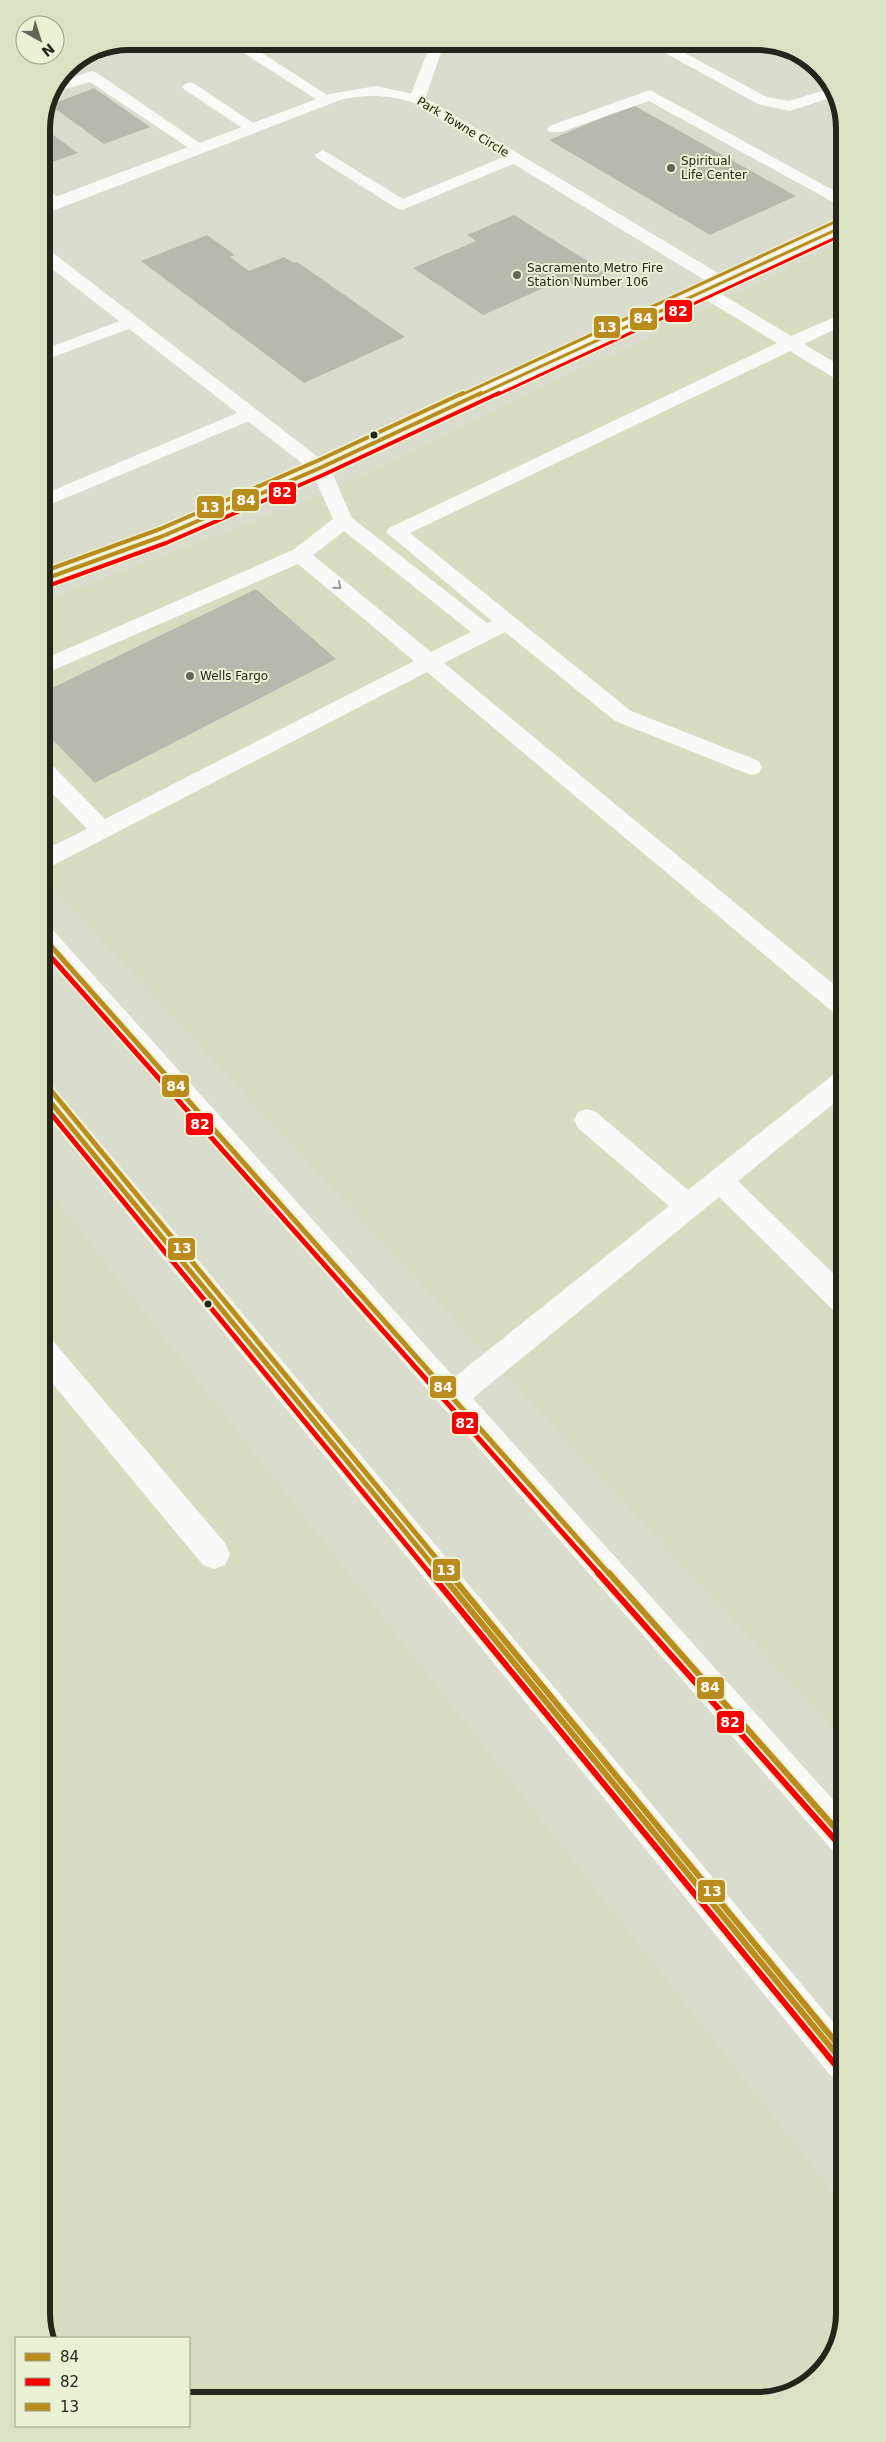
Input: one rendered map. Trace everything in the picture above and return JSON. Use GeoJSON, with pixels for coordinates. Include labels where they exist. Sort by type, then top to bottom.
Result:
{"type":"FeatureCollection","features":[{"type":"Feature","properties":{"kind":"street"},"geometry":{"type":"LineString","coordinates":[[246,50],[327,100]]}},
{"type":"Feature","properties":{"kind":"street"},"geometry":{"type":"LineString","coordinates":[[417,99],[435,50]]}},
{"type":"Feature","properties":{"kind":"street"},"geometry":{"type":"LineString","coordinates":[[669,50],[763,101],[790,106],[828,94]]}},
{"type":"Feature","properties":{"kind":"street"},"geometry":{"type":"LineString","coordinates":[[63,86],[92,76],[199,148]]}},
{"type":"Feature","properties":{"kind":"street"},"geometry":{"type":"LineString","coordinates":[[190,87],[253,128]]}},
{"type":"Feature","properties":{"kind":"street","name":"Park Towne Circle"},"geometry":{"type":"LineString","coordinates":[[50,200],[199,148],[327,100],[364,90],[387,90],[417,99],[722,283]]}},
{"type":"Feature","properties":{"kind":"street"},"geometry":{"type":"LineString","coordinates":[[556,129],[650,95],[836,199]]}},
{"type":"Feature","properties":{"kind":"street"},"geometry":{"type":"LineString","coordinates":[[323,155],[402,205],[514,158]]}},
{"type":"Feature","properties":{"kind":"street"},"geometry":{"type":"LineString","coordinates":[[50,577],[162,536],[320,468],[836,230]]}},
{"type":"Feature","properties":{"kind":"street"},"geometry":{"type":"LineString","coordinates":[[50,259],[320,468],[344,521],[486,633]]}},
{"type":"Feature","properties":{"kind":"street"},"geometry":{"type":"LineString","coordinates":[[704,291],[836,371]]}},
{"type":"Feature","properties":{"kind":"street"},"geometry":{"type":"LineString","coordinates":[[50,353],[131,322]]}},
{"type":"Feature","properties":{"kind":"street"},"geometry":{"type":"LineString","coordinates":[[751,767],[623,716],[396,532],[836,322]]}},
{"type":"Feature","properties":{"kind":"street"},"geometry":{"type":"LineString","coordinates":[[50,499],[249,414]]}},
{"type":"Feature","properties":{"kind":"street"},"geometry":{"type":"LineString","coordinates":[[50,664],[300,555],[344,521]]}},
{"type":"Feature","properties":{"kind":"street"},"geometry":{"type":"LineString","coordinates":[[300,555],[836,1000]]}},
{"type":"Feature","properties":{"kind":"street"},"geometry":{"type":"LineString","coordinates":[[50,858],[507,622]]}},
{"type":"Feature","properties":{"kind":"street"},"geometry":{"type":"LineString","coordinates":[[50,777],[102,830]]}},
{"type":"Feature","properties":{"kind":"street"},"geometry":{"type":"LineString","coordinates":[[50,944],[836,1829]]}},
{"type":"Feature","properties":{"kind":"street"},"geometry":{"type":"LineString","coordinates":[[452,1397],[836,1087]]}},
{"type":"Feature","properties":{"kind":"street"},"geometry":{"type":"LineString","coordinates":[[50,1101],[836,2053]]}},
{"type":"Feature","properties":{"kind":"street"},"geometry":{"type":"LineString","coordinates":[[587,1120],[688,1206]]}},
{"type":"Feature","properties":{"kind":"street"},"geometry":{"type":"LineString","coordinates":[[720,1181],[836,1294]]}},
{"type":"Feature","properties":{"kind":"street"},"geometry":{"type":"LineString","coordinates":[[50,1358],[214,1554]]}},
{"type":"Feature","properties":{"kind":"shaded area"},"geometry":{"type":"Polygon","coordinates":[[[836,246],[836,1731],[50,885],[50,599],[311,500],[836,246]]]}},
{"type":"Feature","properties":{"kind":"shaded area"},"geometry":{"type":"Polygon","coordinates":[[[50,1192],[836,2196],[836,2313],[834,2329],[832,2339],[820,2361],[801,2379],[778,2389],[757,2392],[190,2392],[190,2337],[54,2337],[50,2313],[50,1192]]]}},
{"type":"Feature","properties":{"kind":"building"},"geometry":{"type":"Polygon","coordinates":[[[94,88],[150,127],[104,144],[53,107],[55,103],[94,88]]]}},
{"type":"Feature","properties":{"kind":"building","name":"Spiritual Life Center"},"geometry":{"type":"Polygon","coordinates":[[[633,105],[796,196],[710,235],[549,140],[633,105]]]}},
{"type":"Feature","properties":{"kind":"building"},"geometry":{"type":"Polygon","coordinates":[[[50,133],[78,153],[50,163],[50,133]]]}},
{"type":"Feature","properties":{"kind":"building"},"geometry":{"type":"Polygon","coordinates":[[[514,215],[608,274],[578,288],[564,279],[483,315],[413,268],[476,241],[467,235],[514,215]]]}},
{"type":"Feature","properties":{"kind":"building"},"geometry":{"type":"Polygon","coordinates":[[[207,235],[235,255],[230,257],[249,271],[284,257],[294,263],[297,262],[405,337],[304,383],[141,261],[207,235]]]}},
{"type":"Feature","properties":{"kind":"building","name":"Wells Fargo"},"geometry":{"type":"Polygon","coordinates":[[[256,589],[336,659],[95,783],[50,737],[50,689],[256,589]]]}},
{"type":"Feature","properties":{"kind":"transit line","name":"13"},"geometry":{"type":"LineString","coordinates":[[50,569],[160,529],[317,461],[836,221]]}},
{"type":"Feature","properties":{"kind":"transit line","name":"84"},"geometry":{"type":"LineString","coordinates":[[50,577],[163,536],[320,468],[836,230]]}},
{"type":"Feature","properties":{"kind":"transit line","name":"82"},"geometry":{"type":"LineString","coordinates":[[50,585],[166,543],[323,475],[836,238]]}},
{"type":"Feature","properties":{"kind":"transit line","name":"84"},"geometry":{"type":"LineString","coordinates":[[50,945],[836,1829]]}},
{"type":"Feature","properties":{"kind":"transit line","name":"82"},"geometry":{"type":"LineString","coordinates":[[50,956],[836,1841]]}},
{"type":"Feature","properties":{"kind":"transit line","name":"13"},"geometry":{"type":"LineString","coordinates":[[50,1089],[836,2042]]}},
{"type":"Feature","properties":{"kind":"transit line","name":"84"},"geometry":{"type":"LineString","coordinates":[[50,1101],[836,2053]]}},
{"type":"Feature","properties":{"kind":"transit line","name":"82"},"geometry":{"type":"LineString","coordinates":[[50,1112],[836,2066]]}},
{"type":"Feature","properties":{"kind":"place","name":"Spiritual Life Center"},"geometry":{"type":"Point","coordinates":[671,168]}},
{"type":"Feature","properties":{"kind":"place","name":"Sacramento Metro Fire Station Number 106"},"geometry":{"type":"Point","coordinates":[517,275]}},
{"type":"Feature","properties":{"kind":"place","name":"Wells Fargo"},"geometry":{"type":"Point","coordinates":[190,676]}}]}
